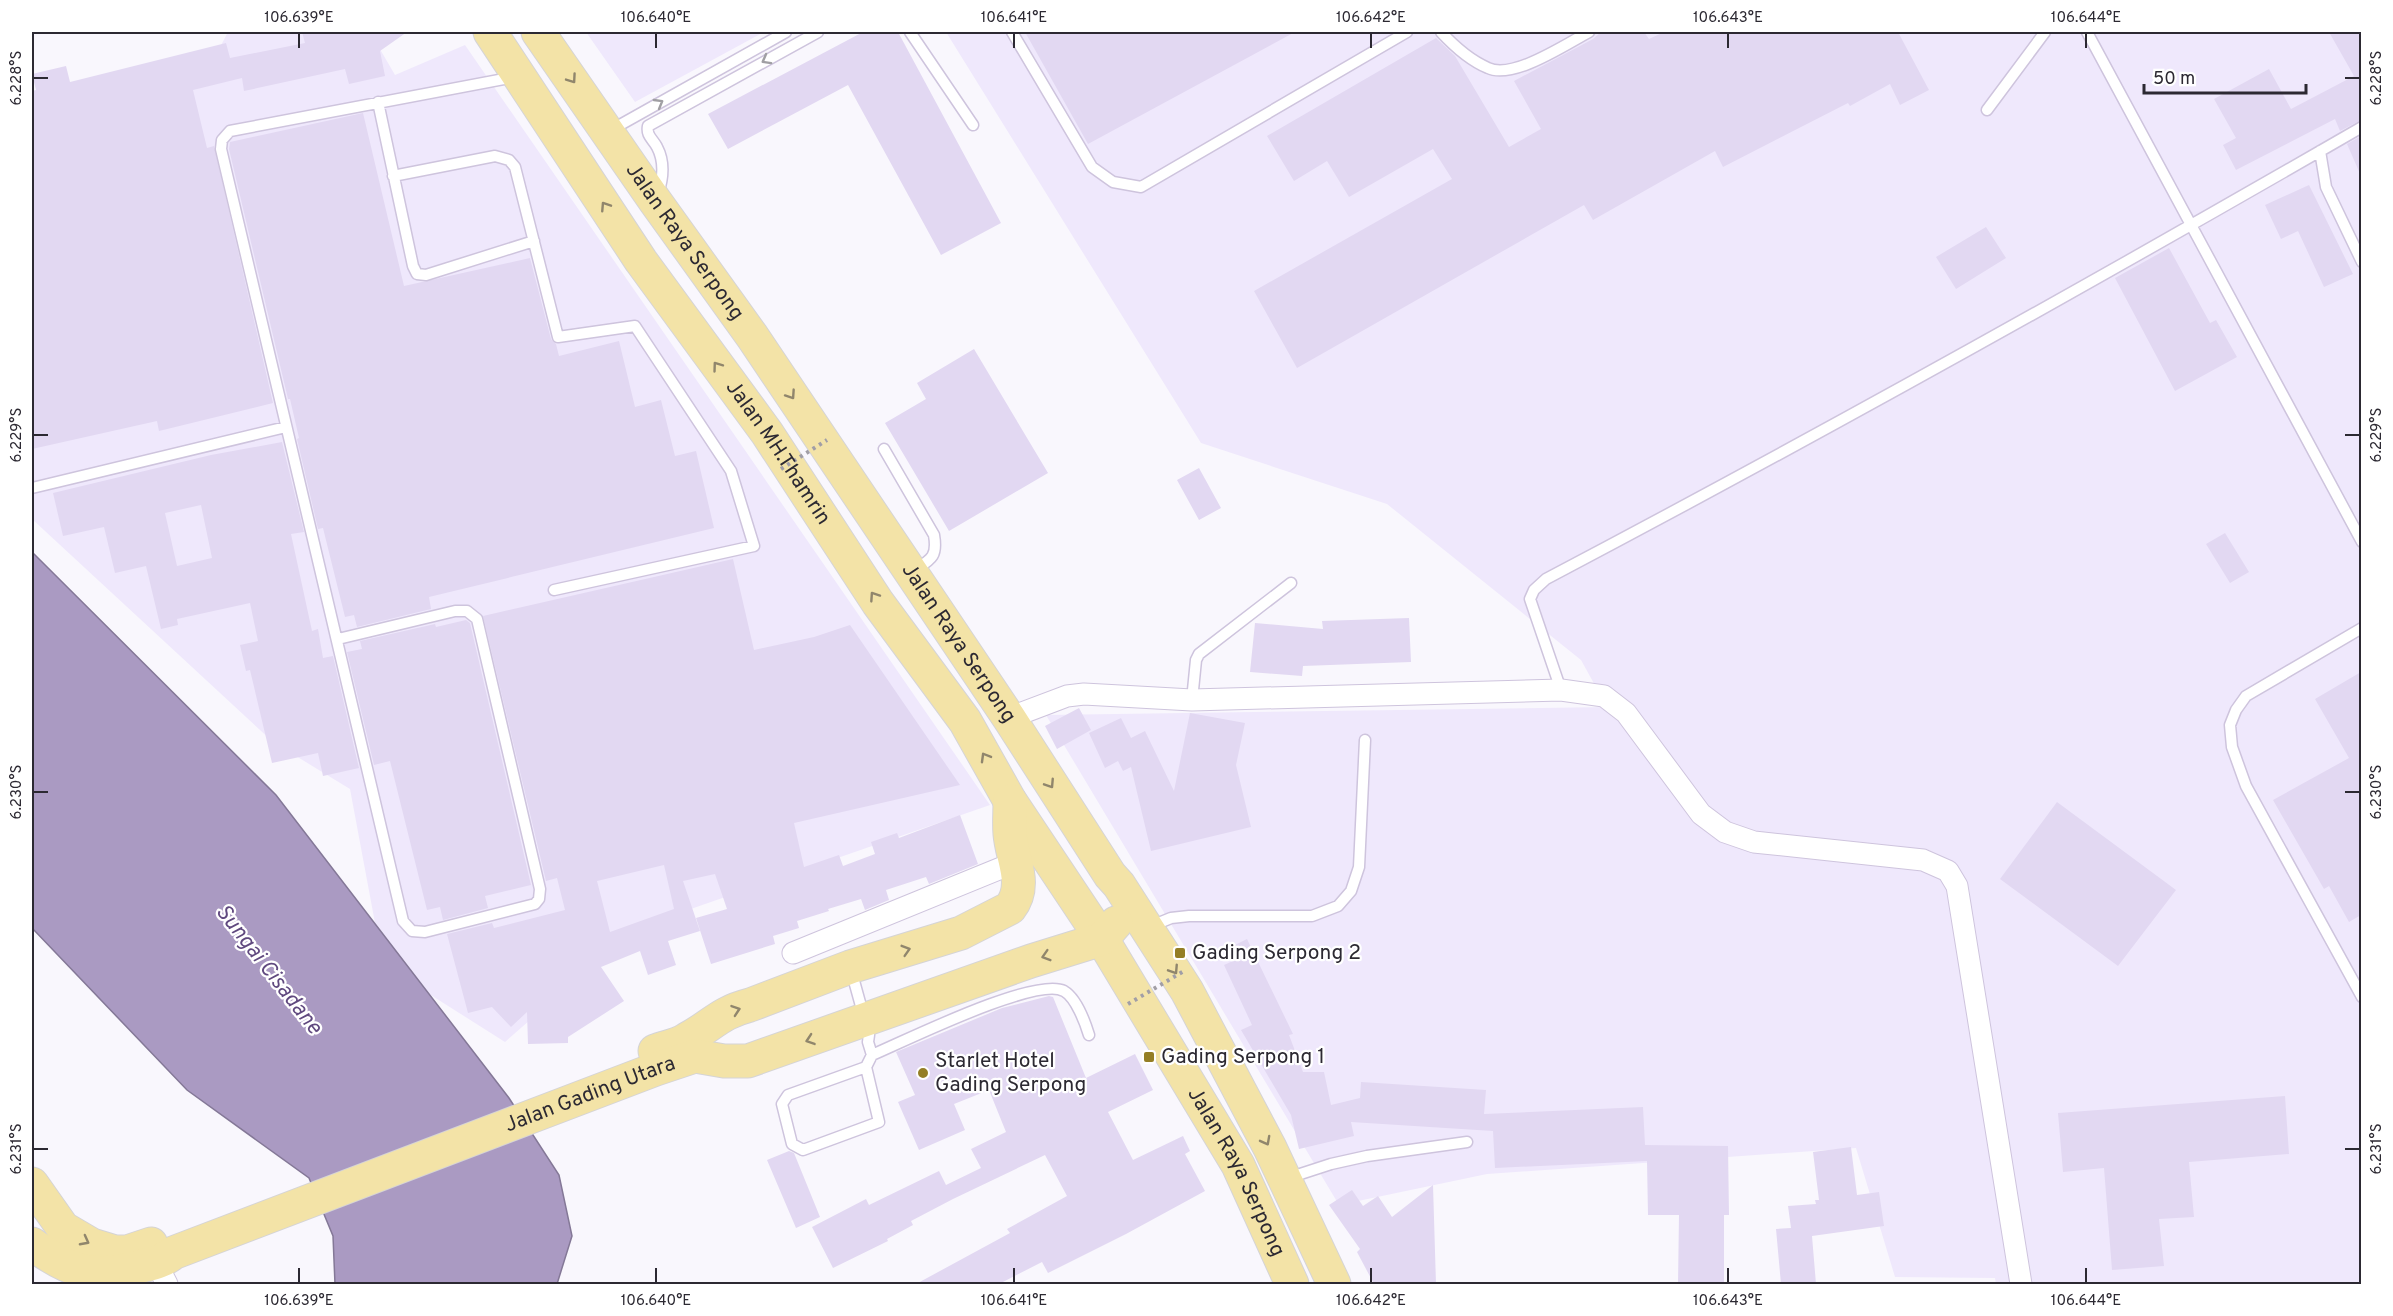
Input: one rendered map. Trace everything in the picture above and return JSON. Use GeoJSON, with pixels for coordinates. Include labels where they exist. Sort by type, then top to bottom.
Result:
{"type":"FeatureCollection","features":[{"type":"Feature","properties":{"kind":"main road","name":"Jalan MH.Thamrin"},"geometry":{"type":"LineString","coordinates":[[489,32],[641,261],[767,433],[878,603],[964,721],[1010,801],[1061,877]]}},
{"type":"Feature","properties":{"kind":"main road","name":"Jalan Raya Serpong"},"geometry":{"type":"LineString","coordinates":[[538,32],[752,336],[1147,928],[1187,991],[1285,1179],[1334,1284]]}},
{"type":"Feature","properties":{"kind":"main road","name":"Jalan Gading Utara"},"geometry":{"type":"LineString","coordinates":[[32,1244],[51,1258],[92,1274],[118,1273],[168,1258],[652,1062],[733,1009],[750,1005],[850,967],[961,933],[1004,912],[1015,902],[1018,883],[1010,836],[1010,801]]}},
{"type":"Feature","properties":{"kind":"main road","name":"Jalan Raya Serpong"},"geometry":{"type":"LineString","coordinates":[[1061,877],[1102,939],[1238,1165],[1292,1284]]}},
{"type":"Feature","properties":{"kind":"main road"},"geometry":{"type":"LineString","coordinates":[[1102,939],[1116,922],[1120,911],[1119,885]]}},
{"type":"Feature","properties":{"kind":"main road","name":"Jalan Gading Utara"},"geometry":{"type":"LineString","coordinates":[[652,1062],[695,1056],[724,1062],[748,1062],[863,1029],[1031,961],[1102,939]]}},
{"type":"Feature","properties":{"kind":"main road","name":"Jalan Gading Utara"},"geometry":{"type":"LineString","coordinates":[[37,1203],[63,1228],[86,1241],[108,1250],[168,1258]]}},
{"type":"Feature","properties":{"kind":"street"},"geometry":{"type":"LineString","coordinates":[[1008,718],[1067,696],[1084,694],[1192,700],[1561,690],[1604,696],[1626,713],[1701,814],[1725,832],[1754,842],[1923,860],[1948,871],[1957,886],[2021,1284]]}},
{"type":"Feature","properties":{"kind":"street"},"geometry":{"type":"LineString","coordinates":[[793,952],[1016,862]]}},
{"type":"Feature","properties":{"kind":"lane"},"geometry":{"type":"LineString","coordinates":[[609,132],[786,32]]}},
{"type":"Feature","properties":{"kind":"lane"},"geometry":{"type":"LineString","coordinates":[[655,201],[661,185],[663,168],[657,147],[648,135],[648,126],[818,32]]}},
{"type":"Feature","properties":{"kind":"lane"},"geometry":{"type":"LineString","coordinates":[[910,32],[973,125]]}},
{"type":"Feature","properties":{"kind":"lane"},"geometry":{"type":"LineString","coordinates":[[1011,32],[1092,168],[1113,182],[1141,187],[1407,32]]}},
{"type":"Feature","properties":{"kind":"lane"},"geometry":{"type":"LineString","coordinates":[[1441,32],[1458,50],[1490,70],[1518,69],[1589,32]]}},
{"type":"Feature","properties":{"kind":"lane"},"geometry":{"type":"LineString","coordinates":[[1987,110],[2045,32]]}},
{"type":"Feature","properties":{"kind":"lane"},"geometry":{"type":"LineString","coordinates":[[2086,32],[2361,542]]}},
{"type":"Feature","properties":{"kind":"lane"},"geometry":{"type":"LineString","coordinates":[[338,639],[455,611],[467,611],[477,619],[540,889],[539,899],[535,904],[418,933],[407,927],[403,921],[221,148],[222,140],[230,131],[520,76]]}},
{"type":"Feature","properties":{"kind":"lane"},"geometry":{"type":"LineString","coordinates":[[695,83],[703,95]]}},
{"type":"Feature","properties":{"kind":"lane"},"geometry":{"type":"LineString","coordinates":[[378,102],[413,266],[417,274],[426,275],[534,242]]}},
{"type":"Feature","properties":{"kind":"lane"},"geometry":{"type":"LineString","coordinates":[[1561,690],[1530,599],[1534,590],[1546,579],[1712,491],[2192,225],[2361,127]]}},
{"type":"Feature","properties":{"kind":"lane"},"geometry":{"type":"LineString","coordinates":[[2320,151],[2326,187],[2361,262]]}},
{"type":"Feature","properties":{"kind":"lane"},"geometry":{"type":"LineString","coordinates":[[393,176],[495,156],[509,160],[515,168],[558,337],[635,326],[731,471],[754,546],[554,590]]}},
{"type":"Feature","properties":{"kind":"lane"},"geometry":{"type":"LineString","coordinates":[[32,488],[286,427]]}},
{"type":"Feature","properties":{"kind":"lane"},"geometry":{"type":"LineString","coordinates":[[884,449],[934,535],[936,547],[933,558],[910,573]]}},
{"type":"Feature","properties":{"kind":"lane"},"geometry":{"type":"LineString","coordinates":[[1192,700],[1196,660],[1199,654],[1290,583]]}},
{"type":"Feature","properties":{"kind":"lane"},"geometry":{"type":"LineString","coordinates":[[2361,628],[2246,696],[2236,710],[2230,725],[2232,747],[2246,786],[2361,997]]}},
{"type":"Feature","properties":{"kind":"lane"},"geometry":{"type":"LineString","coordinates":[[1147,928],[1171,918],[1312,916],[1338,906],[1351,891],[1359,867],[1365,740]]}},
{"type":"Feature","properties":{"kind":"lane"},"geometry":{"type":"LineString","coordinates":[[850,967],[863,1029],[872,1055]]}},
{"type":"Feature","properties":{"kind":"lane"},"geometry":{"type":"LineString","coordinates":[[866,1067],[788,1095],[783,1099],[782,1104],[792,1144],[803,1150],[879,1122],[866,1067],[872,1055],[1000,1001],[1050,987],[1062,990],[1069,995],[1089,1035]]}},
{"type":"Feature","properties":{"kind":"lane"},"geometry":{"type":"LineString","coordinates":[[1285,1179],[1330,1164],[1358,1158],[1467,1142]]}},
{"type":"Feature","properties":{"kind":"path"},"geometry":{"type":"LineString","coordinates":[[781,469],[827,440]]}},
{"type":"Feature","properties":{"kind":"path"},"geometry":{"type":"LineString","coordinates":[[1128,1004],[1184,971]]}},
{"type":"Feature","properties":{"kind":"shaded area"},"geometry":{"type":"Polygon","coordinates":[[[228,32],[370,32],[395,75],[465,45],[990,805],[576,949],[546,1006],[505,1042],[415,985],[378,939],[350,789],[273,742],[32,519],[32,96],[218,51],[228,32]]]}},
{"type":"Feature","properties":{"kind":"shaded area"},"geometry":{"type":"Polygon","coordinates":[[[586,32],[764,32],[635,102],[586,32]]]}},
{"type":"Feature","properties":{"kind":"shaded area"},"geometry":{"type":"Polygon","coordinates":[[[946,32],[2361,32],[2361,1284],[1996,1284],[1995,1278],[1895,1277],[1856,1148],[1487,1174],[1339,1205],[1046,715],[1607,707],[1581,660],[1387,504],[1201,443],[946,32]]]}},
{"type":"Feature","properties":{"kind":"water","name":"Sungai Cisadane"},"geometry":{"type":"Polygon","coordinates":[[[32,552],[276,795],[509,1098],[559,1175],[572,1236],[557,1284],[335,1284],[333,1236],[309,1178],[187,1090],[32,928],[32,552]]]}},
{"type":"Feature","properties":{"kind":"building"},"geometry":{"type":"Polygon","coordinates":[[[302,32],[407,32],[380,51],[385,76],[349,84],[345,69],[244,91],[242,78],[193,90],[207,148],[214,146],[273,403],[159,431],[157,421],[32,449],[32,91],[36,90],[32,74],[66,66],[70,82],[226,43],[230,58],[305,43],[302,32]]]}},
{"type":"Feature","properties":{"kind":"building"},"geometry":{"type":"Polygon","coordinates":[[[863,32],[898,32],[1001,223],[941,255],[848,85],[728,149],[708,114],[863,32]]]}},
{"type":"Feature","properties":{"kind":"building"},"geometry":{"type":"Polygon","coordinates":[[[1025,32],[1295,32],[1088,144],[1025,32]]]}},
{"type":"Feature","properties":{"kind":"building"},"geometry":{"type":"Polygon","coordinates":[[[1601,32],[1644,32],[1649,39],[1664,32],[1898,32],[1929,90],[1900,105],[1890,84],[1850,106],[1848,103],[1723,167],[1715,151],[1593,220],[1584,205],[1297,368],[1254,291],[1452,179],[1433,149],[1349,197],[1327,161],[1294,181],[1267,136],[1436,38],[1455,56],[1509,147],[1541,129],[1514,81],[1593,39],[1601,32]]]}},
{"type":"Feature","properties":{"kind":"building"},"geometry":{"type":"Polygon","coordinates":[[[2329,32],[2361,32],[2361,120],[2340,131],[2335,119],[2236,170],[2223,145],[2236,138],[2214,99],[2269,69],[2291,109],[2354,76],[2329,32]]]}},
{"type":"Feature","properties":{"kind":"building"},"geometry":{"type":"Polygon","coordinates":[[[363,113],[404,286],[530,258],[551,339],[556,344],[559,356],[619,341],[635,407],[661,400],[675,456],[696,451],[714,528],[429,597],[431,609],[357,627],[354,615],[345,617],[323,528],[318,529],[290,399],[288,399],[229,149],[230,142],[363,113]]]}},
{"type":"Feature","properties":{"kind":"building"},"geometry":{"type":"Polygon","coordinates":[[[2361,136],[2361,176],[2347,144],[2361,136]]]}},
{"type":"Feature","properties":{"kind":"building"},"geometry":{"type":"Polygon","coordinates":[[[2309,185],[2353,274],[2324,287],[2298,231],[2281,239],[2265,205],[2309,185]]]}},
{"type":"Feature","properties":{"kind":"building"},"geometry":{"type":"Polygon","coordinates":[[[1986,227],[2006,258],[1956,289],[1936,257],[1986,227]]]}},
{"type":"Feature","properties":{"kind":"building"},"geometry":{"type":"Polygon","coordinates":[[[2169,248],[2210,323],[2216,320],[2237,357],[2175,391],[2115,278],[2169,248]]]}},
{"type":"Feature","properties":{"kind":"building"},"geometry":{"type":"Polygon","coordinates":[[[974,349],[1048,473],[949,531],[885,423],[926,399],[917,383],[974,349]]]}},
{"type":"Feature","properties":{"kind":"building"},"geometry":{"type":"Polygon","coordinates":[[[282,442],[304,532],[291,534],[312,631],[318,629],[323,658],[333,656],[359,768],[323,776],[318,753],[272,763],[250,670],[246,671],[240,645],[258,641],[250,603],[177,619],[178,625],[161,629],[146,566],[115,573],[104,527],[63,536],[53,493],[211,455],[282,442]],[[201,505],[165,513],[177,566],[212,558],[201,505]]]}},
{"type":"Feature","properties":{"kind":"building"},"geometry":{"type":"Polygon","coordinates":[[[1199,468],[1221,508],[1199,520],[1177,480],[1199,468]]]}},
{"type":"Feature","properties":{"kind":"building"},"geometry":{"type":"Polygon","coordinates":[[[2225,533],[2249,572],[2230,583],[2206,544],[2225,533]]]}},
{"type":"Feature","properties":{"kind":"building"},"geometry":{"type":"Polygon","coordinates":[[[733,559],[754,650],[814,637],[850,625],[960,785],[794,823],[804,867],[839,855],[843,866],[875,854],[871,842],[897,833],[899,838],[960,815],[978,864],[929,884],[926,877],[886,890],[889,900],[865,910],[861,899],[828,909],[829,911],[797,921],[799,928],[773,936],[775,944],[711,964],[696,918],[727,909],[715,874],[683,881],[700,931],[668,941],[676,965],[648,975],[640,951],[601,967],[624,1001],[568,1037],[568,1043],[528,1044],[527,1012],[511,1027],[492,1007],[468,1013],[447,934],[492,923],[494,928],[565,910],[557,878],[546,881],[483,616],[733,559]],[[664,865],[597,881],[610,932],[674,909],[664,865]]]}},
{"type":"Feature","properties":{"kind":"building"},"geometry":{"type":"Polygon","coordinates":[[[1409,618],[1411,662],[1303,666],[1302,676],[1250,672],[1255,623],[1323,629],[1322,621],[1409,618]]]}},
{"type":"Feature","properties":{"kind":"building"},"geometry":{"type":"Polygon","coordinates":[[[466,620],[470,623],[531,885],[485,896],[488,908],[443,920],[440,907],[427,910],[390,761],[374,765],[347,652],[362,649],[360,641],[435,624],[436,627],[466,620]]]}},
{"type":"Feature","properties":{"kind":"building"},"geometry":{"type":"Polygon","coordinates":[[[2361,672],[2361,915],[2349,922],[2329,886],[2324,889],[2273,800],[2349,758],[2315,699],[2361,672]]]}},
{"type":"Feature","properties":{"kind":"building"},"geometry":{"type":"Polygon","coordinates":[[[1079,708],[1091,730],[1057,749],[1045,726],[1079,708]]]}},
{"type":"Feature","properties":{"kind":"building"},"geometry":{"type":"Polygon","coordinates":[[[1190,713],[1245,723],[1236,765],[1251,827],[1151,851],[1131,767],[1123,771],[1118,761],[1105,768],[1089,733],[1121,718],[1131,738],[1145,731],[1174,791],[1190,713]]]}},
{"type":"Feature","properties":{"kind":"building"},"geometry":{"type":"Polygon","coordinates":[[[2057,802],[2176,890],[2118,966],[2000,879],[2057,802]]]}},
{"type":"Feature","properties":{"kind":"building"},"geometry":{"type":"Polygon","coordinates":[[[1247,939],[1293,1034],[1289,1035],[1303,1072],[1324,1072],[1331,1105],[1360,1098],[1361,1082],[1486,1090],[1484,1114],[1643,1107],[1645,1145],[1728,1146],[1729,1215],[1724,1215],[1724,1284],[1678,1284],[1679,1215],[1648,1215],[1647,1161],[1495,1168],[1493,1131],[1351,1122],[1354,1136],[1299,1149],[1291,1115],[1241,1030],[1252,1025],[1224,965],[1235,960],[1229,948],[1247,939]]]}},
{"type":"Feature","properties":{"kind":"building"},"geometry":{"type":"Polygon","coordinates":[[[1049,996],[1053,997],[1086,1078],[1135,1054],[1153,1090],[1108,1112],[1133,1160],[1183,1136],[1190,1151],[1185,1154],[1205,1191],[1048,1273],[1042,1262],[999,1284],[916,1284],[1010,1233],[1007,1229],[1067,1196],[1045,1155],[911,1221],[913,1225],[887,1239],[888,1241],[833,1268],[812,1227],[866,1199],[869,1205],[939,1171],[946,1185],[981,1168],[971,1149],[1006,1132],[989,1090],[954,1104],[965,1130],[919,1150],[898,1102],[915,1095],[896,1052],[1002,1008],[1049,996]]]}},
{"type":"Feature","properties":{"kind":"building"},"geometry":{"type":"Polygon","coordinates":[[[2285,1096],[2289,1154],[2189,1162],[2194,1217],[2159,1219],[2164,1266],[2112,1270],[2104,1168],[2063,1172],[2058,1113],[2285,1096]]]}},
{"type":"Feature","properties":{"kind":"building"},"geometry":{"type":"Polygon","coordinates":[[[1851,1147],[1857,1195],[1879,1192],[1884,1226],[1812,1236],[1816,1284],[1781,1284],[1776,1229],[1791,1228],[1788,1206],[1816,1204],[1815,1200],[1819,1200],[1813,1152],[1851,1147]]]}},
{"type":"Feature","properties":{"kind":"building"},"geometry":{"type":"Polygon","coordinates":[[[789,1151],[794,1153],[820,1217],[796,1228],[767,1160],[789,1151]]]}},
{"type":"Feature","properties":{"kind":"building"},"geometry":{"type":"Polygon","coordinates":[[[1433,1185],[1436,1284],[1374,1284],[1357,1252],[1360,1249],[1329,1205],[1352,1190],[1363,1206],[1378,1196],[1392,1217],[1433,1185]]]}},
{"type":"Feature","properties":{"kind":"place","name":"Gading Serpong 2"},"geometry":{"type":"Point","coordinates":[1180,953]}},
{"type":"Feature","properties":{"kind":"place","name":"Gading Serpong 1"},"geometry":{"type":"Point","coordinates":[1149,1057]}},
{"type":"Feature","properties":{"kind":"place","name":"Starlet Hotel Gading Serpong"},"geometry":{"type":"Point","coordinates":[923,1073]}}]}
